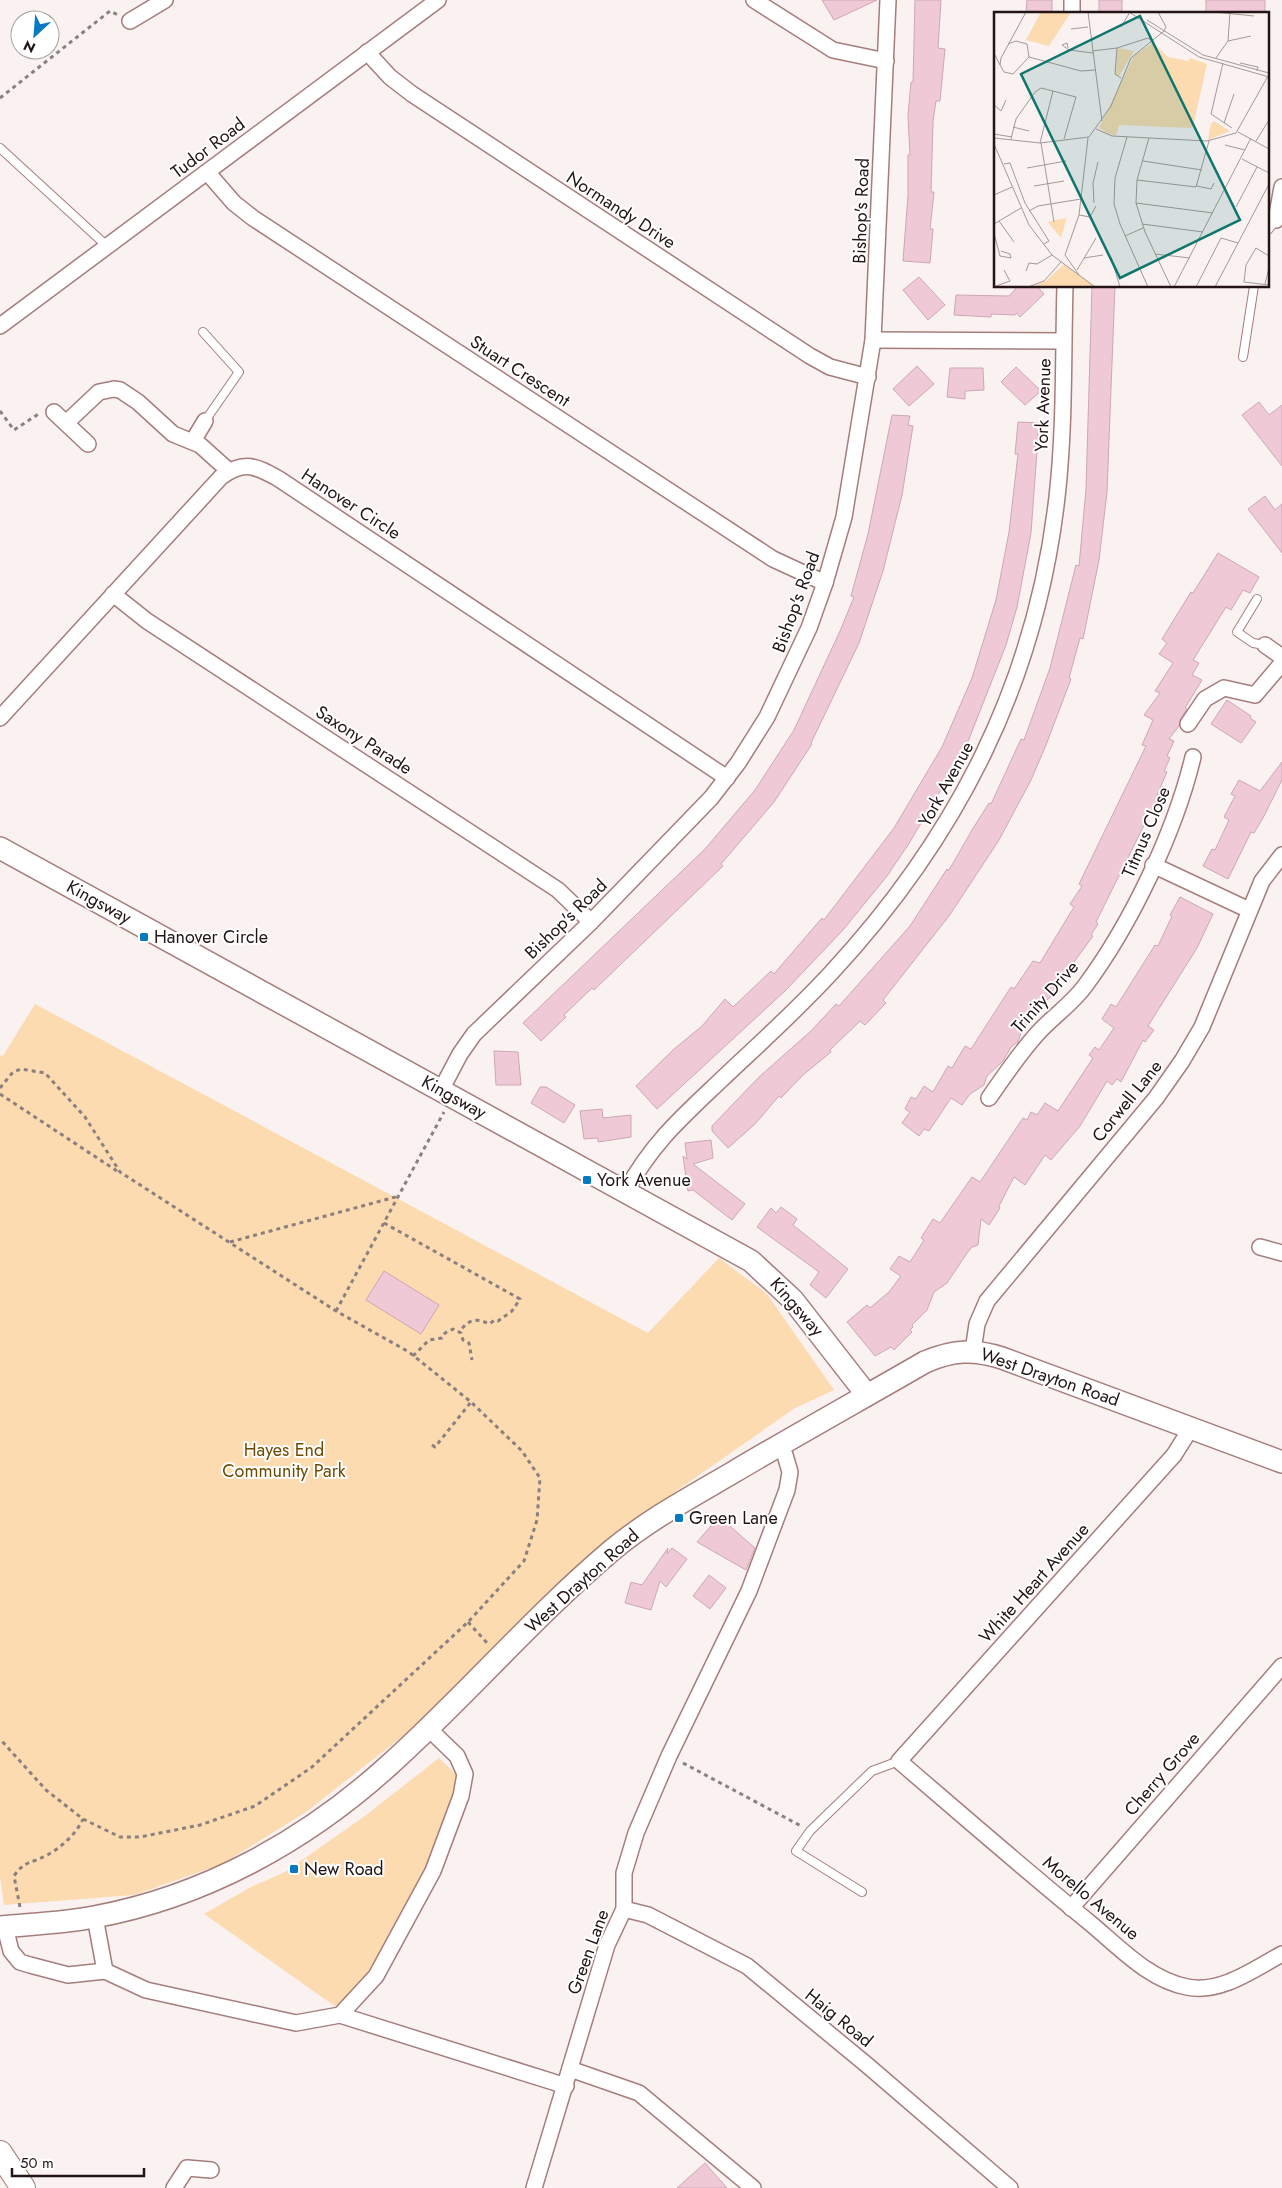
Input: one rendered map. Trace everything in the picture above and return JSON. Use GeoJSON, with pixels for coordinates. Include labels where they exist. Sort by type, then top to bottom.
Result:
{"type":"FeatureCollection","features":[{"type":"Feature","properties":{"kind":"main road","name":"Kingsway"},"geometry":{"type":"LineString","coordinates":[[0,848],[725,1246],[768,1275],[804,1313],[867,1395]]}},
{"type":"Feature","properties":{"kind":"main road","name":"West Drayton Road"},"geometry":{"type":"LineString","coordinates":[[9,1927],[95,1917],[202,1885],[282,1846],[360,1790],[428,1728],[576,1582],[636,1532],[779,1445],[936,1357],[956,1351],[973,1351],[1029,1367],[1282,1462]]}},
{"type":"Feature","properties":{"kind":"main road"},"geometry":{"type":"LineString","coordinates":[[0,2153],[23,2188]]}},
{"type":"Feature","properties":{"kind":"street"},"geometry":{"type":"LineString","coordinates":[[130,21],[165,0]]}},
{"type":"Feature","properties":{"kind":"street","name":"Tudor Road"},"geometry":{"type":"LineString","coordinates":[[0,326],[438,0]]}},
{"type":"Feature","properties":{"kind":"street"},"geometry":{"type":"LineString","coordinates":[[754,0],[833,50],[886,61]]}},
{"type":"Feature","properties":{"kind":"street","name":"Bishop's Road"},"geometry":{"type":"LineString","coordinates":[[447,1093],[460,1054],[474,1034],[592,922],[694,818],[727,778],[756,735],[777,699],[809,628],[825,583],[852,480],[873,340],[888,0]]}},
{"type":"Feature","properties":{"kind":"street","name":"Normandy Drive"},"geometry":{"type":"LineString","coordinates":[[367,52],[390,77],[412,94],[810,356],[830,367],[868,377]]}},
{"type":"Feature","properties":{"kind":"street","name":"Stuart Crescent"},"geometry":{"type":"LineString","coordinates":[[206,172],[234,203],[252,218],[773,560],[825,583]]}},
{"type":"Feature","properties":{"kind":"street"},"geometry":{"type":"LineString","coordinates":[[1272,225],[1277,193]]}},
{"type":"Feature","properties":{"kind":"street","name":"York Avenue"},"geometry":{"type":"LineString","coordinates":[[626,1191],[643,1161],[656,1144],[798,1007],[878,919],[928,853],[976,774],[1001,718],[1021,666],[1044,580],[1059,470],[1065,288]]}},
{"type":"Feature","properties":{"kind":"street"},"geometry":{"type":"LineString","coordinates":[[873,340],[1063,341]]}},
{"type":"Feature","properties":{"kind":"street"},"geometry":{"type":"LineString","coordinates":[[0,718],[213,485],[229,471],[193,441],[173,434],[127,394],[114,389],[99,392],[92,396],[66,423]]}},
{"type":"Feature","properties":{"kind":"street"},"geometry":{"type":"LineString","coordinates":[[54,412],[88,444]]}},
{"type":"Feature","properties":{"kind":"street"},"geometry":{"type":"LineString","coordinates":[[193,441],[206,420]]}},
{"type":"Feature","properties":{"kind":"street","name":"Hanover Circle"},"geometry":{"type":"LineString","coordinates":[[229,471],[250,466],[279,479],[727,778]]}},
{"type":"Feature","properties":{"kind":"street","name":"Saxony Parade"},"geometry":{"type":"LineString","coordinates":[[113,594],[155,626],[558,890],[592,922]]}},
{"type":"Feature","properties":{"kind":"street"},"geometry":{"type":"LineString","coordinates":[[1265,645],[1282,657]]}},
{"type":"Feature","properties":{"kind":"street"},"geometry":{"type":"LineString","coordinates":[[1188,724],[1205,699],[1224,688],[1255,695],[1282,663]]}},
{"type":"Feature","properties":{"kind":"street","name":"Titmus Close"},"geometry":{"type":"LineString","coordinates":[[1127,920],[1179,808],[1193,757]]}},
{"type":"Feature","properties":{"kind":"street","name":"Corwell Lane"},"geometry":{"type":"LineString","coordinates":[[973,1351],[977,1324],[987,1301],[1156,1098],[1194,1044],[1262,881],[1282,855]]}},
{"type":"Feature","properties":{"kind":"street"},"geometry":{"type":"LineString","coordinates":[[1153,865],[1250,910]]}},
{"type":"Feature","properties":{"kind":"street","name":"Trinity Drive"},"geometry":{"type":"LineString","coordinates":[[989,1098],[1031,1040],[1067,1008],[1085,986],[1127,920]]}},
{"type":"Feature","properties":{"kind":"street"},"geometry":{"type":"LineString","coordinates":[[1260,1247],[1282,1253]]}},
{"type":"Feature","properties":{"kind":"street","name":"White Heart Avenue"},"geometry":{"type":"LineString","coordinates":[[899,1761],[1174,1455],[1187,1438],[1191,1428]]}},
{"type":"Feature","properties":{"kind":"street","name":"Green Lane"},"geometry":{"type":"LineString","coordinates":[[566,2086],[607,1945],[624,1908],[623,1889],[629,1854],[646,1808],[669,1756],[749,1591],[787,1490],[790,1472],[785,1455],[779,1445]]}},
{"type":"Feature","properties":{"kind":"street","name":"Cherry Grove"},"geometry":{"type":"LineString","coordinates":[[1071,1908],[1282,1666]]}},
{"type":"Feature","properties":{"kind":"street"},"geometry":{"type":"LineString","coordinates":[[340,2015],[376,1976],[432,1871],[461,1796],[465,1774],[457,1756],[428,1728]]}},
{"type":"Feature","properties":{"kind":"street","name":"Morello Avenue"},"geometry":{"type":"LineString","coordinates":[[899,1761],[1071,1908],[1152,1973],[1168,1982],[1189,1988],[1212,1988],[1239,1978],[1282,1954]]}},
{"type":"Feature","properties":{"kind":"street","name":"Haig Road"},"geometry":{"type":"LineString","coordinates":[[624,1908],[648,1915],[747,1966],[867,2065],[1010,2188]]}},
{"type":"Feature","properties":{"kind":"street"},"geometry":{"type":"LineString","coordinates":[[95,1917],[105,1971]]}},
{"type":"Feature","properties":{"kind":"street"},"geometry":{"type":"LineString","coordinates":[[9,1927],[11,1952],[20,1962],[68,1975],[105,1971],[146,1990],[296,2023],[340,2015],[566,2086],[534,2188]]}},
{"type":"Feature","properties":{"kind":"street"},"geometry":{"type":"LineString","coordinates":[[570,2069],[639,2092],[753,2188]]}},
{"type":"Feature","properties":{"kind":"street"},"geometry":{"type":"LineString","coordinates":[[174,2188],[187,2168],[211,2170]]}},
{"type":"Feature","properties":{"kind":"lane"},"geometry":{"type":"LineString","coordinates":[[0,148],[108,247]]}},
{"type":"Feature","properties":{"kind":"lane"},"geometry":{"type":"LineString","coordinates":[[1243,357],[1254,288]]}},
{"type":"Feature","properties":{"kind":"lane"},"geometry":{"type":"LineString","coordinates":[[203,332],[239,372],[206,420]]}},
{"type":"Feature","properties":{"kind":"lane"},"geometry":{"type":"LineString","coordinates":[[1257,599],[1237,632],[1253,644],[1265,645]]}},
{"type":"Feature","properties":{"kind":"lane"},"geometry":{"type":"LineString","coordinates":[[862,1892],[796,1851],[810,1831],[872,1771],[899,1761]]}},
{"type":"Feature","properties":{"kind":"path"},"geometry":{"type":"LineString","coordinates":[[0,98],[110,11],[130,21]]}},
{"type":"Feature","properties":{"kind":"path"},"geometry":{"type":"LineString","coordinates":[[0,411],[14,430],[48,408],[54,412]]}},
{"type":"Feature","properties":{"kind":"path"},"geometry":{"type":"LineString","coordinates":[[0,1088],[13,1072],[21,1069],[45,1073],[85,1117],[120,1172]]}},
{"type":"Feature","properties":{"kind":"path"},"geometry":{"type":"LineString","coordinates":[[336,1311],[399,1196],[447,1093]]}},
{"type":"Feature","properties":{"kind":"path"},"geometry":{"type":"LineString","coordinates":[[0,1094],[336,1311],[413,1356],[471,1402],[522,1451],[540,1478],[537,1520],[524,1561],[468,1622],[312,1767],[255,1806],[200,1825],[140,1837],[120,1837],[83,1819],[46,1790],[0,1740]]}},
{"type":"Feature","properties":{"kind":"path"},"geometry":{"type":"LineString","coordinates":[[229,1242],[399,1196]]}},
{"type":"Feature","properties":{"kind":"path"},"geometry":{"type":"LineString","coordinates":[[384,1223],[520,1300],[512,1311],[498,1321],[495,1320],[489,1324],[479,1318],[474,1319],[464,1325],[460,1332]]}},
{"type":"Feature","properties":{"kind":"path"},"geometry":{"type":"LineString","coordinates":[[413,1356],[429,1340],[442,1338],[445,1333],[453,1329],[460,1332],[463,1340],[469,1343],[472,1360]]}},
{"type":"Feature","properties":{"kind":"path"},"geometry":{"type":"LineString","coordinates":[[432,1446],[435,1448],[471,1402]]}},
{"type":"Feature","properties":{"kind":"path"},"geometry":{"type":"LineString","coordinates":[[468,1622],[500,1657]]}},
{"type":"Feature","properties":{"kind":"path"},"geometry":{"type":"LineString","coordinates":[[669,1756],[810,1831]]}},
{"type":"Feature","properties":{"kind":"path"},"geometry":{"type":"LineString","coordinates":[[9,1927],[14,1876],[22,1864],[47,1855],[79,1829],[83,1819]]}},
{"type":"Feature","properties":{"kind":"green space","name":"Hayes End Community Park"},"geometry":{"type":"Polygon","coordinates":[[[35,1004],[648,1333],[719,1258],[767,1294],[834,1390],[795,1408],[616,1533],[554,1591],[492,1655],[403,1736],[306,1812],[222,1864],[134,1895],[4,1905],[0,1877],[0,1055],[3,1056],[35,1004]]]}},
{"type":"Feature","properties":{"kind":"green space"},"geometry":{"type":"Polygon","coordinates":[[[439,1758],[459,1777],[452,1808],[424,1879],[367,1981],[339,2009],[204,1914],[251,1887],[285,1872],[365,1816],[439,1758]]]}},
{"type":"Feature","properties":{"kind":"building"},"geometry":{"type":"Polygon","coordinates":[[[822,0],[877,0],[834,20],[822,0]]]}},
{"type":"Feature","properties":{"kind":"building"},"geometry":{"type":"Polygon","coordinates":[[[915,0],[941,0],[938,48],[945,49],[940,101],[936,101],[933,121],[931,192],[934,192],[930,229],[933,229],[930,263],[903,261],[908,195],[908,155],[910,155],[908,115],[911,82],[913,82],[915,0]]]}},
{"type":"Feature","properties":{"kind":"building"},"geometry":{"type":"Polygon","coordinates":[[[1027,0],[1052,0],[1052,12],[1026,12],[1027,0]]]}},
{"type":"Feature","properties":{"kind":"building"},"geometry":{"type":"Polygon","coordinates":[[[1099,0],[1122,0],[1122,12],[1099,12],[1099,0]]]}},
{"type":"Feature","properties":{"kind":"building"},"geometry":{"type":"Polygon","coordinates":[[[1206,0],[1265,0],[1265,12],[1206,12],[1206,0]]]}},
{"type":"Feature","properties":{"kind":"building"},"geometry":{"type":"Polygon","coordinates":[[[919,277],[945,305],[928,320],[903,290],[919,277]]]}},
{"type":"Feature","properties":{"kind":"building"},"geometry":{"type":"Polygon","coordinates":[[[1016,288],[1039,288],[1044,294],[1020,317],[1017,313],[1015,315],[991,314],[991,317],[954,315],[956,295],[1009,296],[1016,288]]]}},
{"type":"Feature","properties":{"kind":"building"},"geometry":{"type":"Polygon","coordinates":[[[1092,288],[1115,288],[1107,492],[1099,560],[1083,639],[1080,638],[1069,678],[1071,679],[1031,780],[999,840],[949,916],[883,1000],[886,1003],[865,1025],[860,1021],[830,1050],[831,1052],[803,1075],[781,1098],[779,1096],[755,1124],[728,1148],[712,1131],[712,1126],[759,1077],[811,1031],[836,1004],[839,1006],[910,926],[947,869],[948,871],[952,865],[989,803],[991,804],[1021,739],[1024,740],[1050,668],[1076,565],[1079,566],[1086,489],[1092,288]]]}},
{"type":"Feature","properties":{"kind":"building"},"geometry":{"type":"Polygon","coordinates":[[[917,366],[934,384],[909,406],[893,389],[917,366]]]}},
{"type":"Feature","properties":{"kind":"building"},"geometry":{"type":"Polygon","coordinates":[[[1016,367],[1041,391],[1025,405],[1001,382],[1016,367]]]}},
{"type":"Feature","properties":{"kind":"building"},"geometry":{"type":"Polygon","coordinates":[[[950,368],[983,368],[984,390],[965,391],[965,399],[947,397],[950,368]]]}},
{"type":"Feature","properties":{"kind":"building"},"geometry":{"type":"Polygon","coordinates":[[[1259,402],[1269,415],[1282,405],[1282,466],[1242,415],[1259,402]]]}},
{"type":"Feature","properties":{"kind":"building"},"geometry":{"type":"Polygon","coordinates":[[[892,415],[910,416],[908,425],[913,426],[902,495],[883,571],[859,643],[812,744],[774,802],[721,864],[723,866],[594,990],[592,988],[541,1041],[523,1023],[705,849],[755,790],[794,730],[854,597],[851,596],[868,534],[892,415]]]}},
{"type":"Feature","properties":{"kind":"building"},"geometry":{"type":"Polygon","coordinates":[[[1018,422],[1039,423],[1031,533],[1017,607],[1006,645],[965,749],[908,845],[887,876],[843,930],[786,990],[657,1109],[636,1086],[673,1050],[702,1026],[725,999],[733,1007],[771,971],[774,974],[822,918],[824,920],[894,828],[942,747],[972,678],[996,600],[1009,532],[1018,454],[1015,454],[1018,422]]]}},
{"type":"Feature","properties":{"kind":"building"},"geometry":{"type":"Polygon","coordinates":[[[1265,496],[1275,510],[1282,504],[1282,553],[1248,509],[1265,496]]]}},
{"type":"Feature","properties":{"kind":"building"},"geometry":{"type":"Polygon","coordinates":[[[1218,553],[1259,577],[1250,593],[1243,590],[1231,610],[1226,607],[1193,660],[1199,663],[1192,675],[1202,680],[1185,708],[1187,709],[1180,719],[1179,726],[1169,739],[1174,741],[1167,756],[1170,758],[1164,771],[1167,772],[1157,795],[1159,795],[1096,922],[1098,924],[1091,935],[1093,936],[1074,962],[1077,965],[1069,978],[1061,974],[1058,991],[1047,1000],[1041,997],[1035,1018],[1023,1027],[1018,1042],[1011,1047],[1003,1061],[987,1076],[984,1085],[970,1094],[962,1105],[951,1098],[929,1131],[924,1129],[919,1136],[902,1123],[910,1112],[905,1109],[911,1097],[916,1099],[924,1086],[933,1092],[948,1066],[952,1068],[965,1046],[971,1049],[1011,987],[1014,989],[1033,961],[1040,963],[1074,907],[1070,904],[1082,886],[1079,884],[1146,746],[1142,745],[1153,720],[1144,715],[1160,693],[1155,691],[1173,663],[1159,654],[1167,643],[1162,639],[1218,553]]]}},
{"type":"Feature","properties":{"kind":"building"},"geometry":{"type":"Polygon","coordinates":[[[1227,700],[1251,716],[1250,718],[1256,722],[1241,743],[1211,724],[1227,700]]]}},
{"type":"Feature","properties":{"kind":"building"},"geometry":{"type":"Polygon","coordinates":[[[1282,762],[1282,780],[1263,818],[1254,833],[1251,832],[1228,879],[1203,866],[1212,849],[1215,850],[1229,820],[1224,817],[1235,796],[1231,794],[1239,780],[1260,791],[1282,762]]]}},
{"type":"Feature","properties":{"kind":"building"},"geometry":{"type":"Polygon","coordinates":[[[1180,897],[1213,914],[1197,948],[1148,1026],[1154,1030],[1145,1042],[1143,1040],[1121,1082],[1117,1079],[1112,1085],[1107,1081],[1080,1126],[1051,1160],[1045,1155],[1025,1185],[1014,1177],[999,1206],[1000,1208],[989,1225],[981,1219],[978,1245],[972,1247],[967,1253],[947,1283],[934,1292],[927,1310],[912,1325],[913,1327],[910,1330],[912,1332],[894,1350],[891,1347],[875,1356],[847,1322],[867,1305],[870,1308],[889,1292],[901,1276],[890,1269],[899,1256],[910,1262],[924,1240],[921,1238],[933,1219],[940,1223],[972,1177],[980,1182],[1023,1118],[1027,1120],[1031,1112],[1037,1115],[1045,1103],[1058,1111],[1093,1058],[1089,1055],[1095,1047],[1099,1050],[1114,1028],[1102,1019],[1111,1004],[1116,1007],[1155,945],[1158,946],[1172,916],[1170,915],[1180,897]]]}},
{"type":"Feature","properties":{"kind":"building"},"geometry":{"type":"Polygon","coordinates":[[[494,1051],[518,1052],[521,1085],[496,1085],[494,1051]]]}},
{"type":"Feature","properties":{"kind":"building"},"geometry":{"type":"Polygon","coordinates":[[[540,1087],[546,1087],[575,1105],[564,1123],[531,1103],[540,1087]]]}},
{"type":"Feature","properties":{"kind":"building"},"geometry":{"type":"Polygon","coordinates":[[[602,1109],[603,1118],[631,1115],[631,1137],[598,1142],[598,1138],[584,1139],[580,1111],[602,1109]]]}},
{"type":"Feature","properties":{"kind":"building"},"geometry":{"type":"Polygon","coordinates":[[[711,1140],[713,1158],[693,1164],[745,1204],[732,1220],[693,1190],[688,1191],[683,1156],[687,1159],[685,1143],[711,1140]]]}},
{"type":"Feature","properties":{"kind":"building"},"geometry":{"type":"Polygon","coordinates":[[[781,1207],[797,1219],[793,1225],[848,1269],[826,1298],[810,1285],[819,1272],[757,1227],[771,1208],[776,1213],[781,1207]]]}},
{"type":"Feature","properties":{"kind":"building"},"geometry":{"type":"Polygon","coordinates":[[[384,1271],[439,1305],[421,1334],[366,1300],[384,1271]]]}},
{"type":"Feature","properties":{"kind":"building"},"geometry":{"type":"Polygon","coordinates":[[[717,1519],[723,1525],[725,1522],[755,1548],[746,1570],[697,1542],[717,1519]]]}},
{"type":"Feature","properties":{"kind":"building"},"geometry":{"type":"Polygon","coordinates":[[[668,1548],[667,1554],[672,1548],[687,1559],[666,1587],[660,1581],[651,1610],[625,1603],[631,1582],[642,1585],[668,1548]]]}},
{"type":"Feature","properties":{"kind":"building"},"geometry":{"type":"Polygon","coordinates":[[[709,1575],[726,1588],[710,1609],[693,1596],[709,1575]]]}},
{"type":"Feature","properties":{"kind":"building"},"geometry":{"type":"Polygon","coordinates":[[[705,2163],[727,2188],[677,2188],[705,2163]]]}},
{"type":"Feature","properties":{"kind":"place","name":"Hanover Circle"},"geometry":{"type":"Point","coordinates":[144,937]}},
{"type":"Feature","properties":{"kind":"place","name":"York Avenue"},"geometry":{"type":"Point","coordinates":[587,1180]}},
{"type":"Feature","properties":{"kind":"place","name":"Green Lane"},"geometry":{"type":"Point","coordinates":[679,1518]}},
{"type":"Feature","properties":{"kind":"place","name":"New Road"},"geometry":{"type":"Point","coordinates":[294,1869]}}]}
